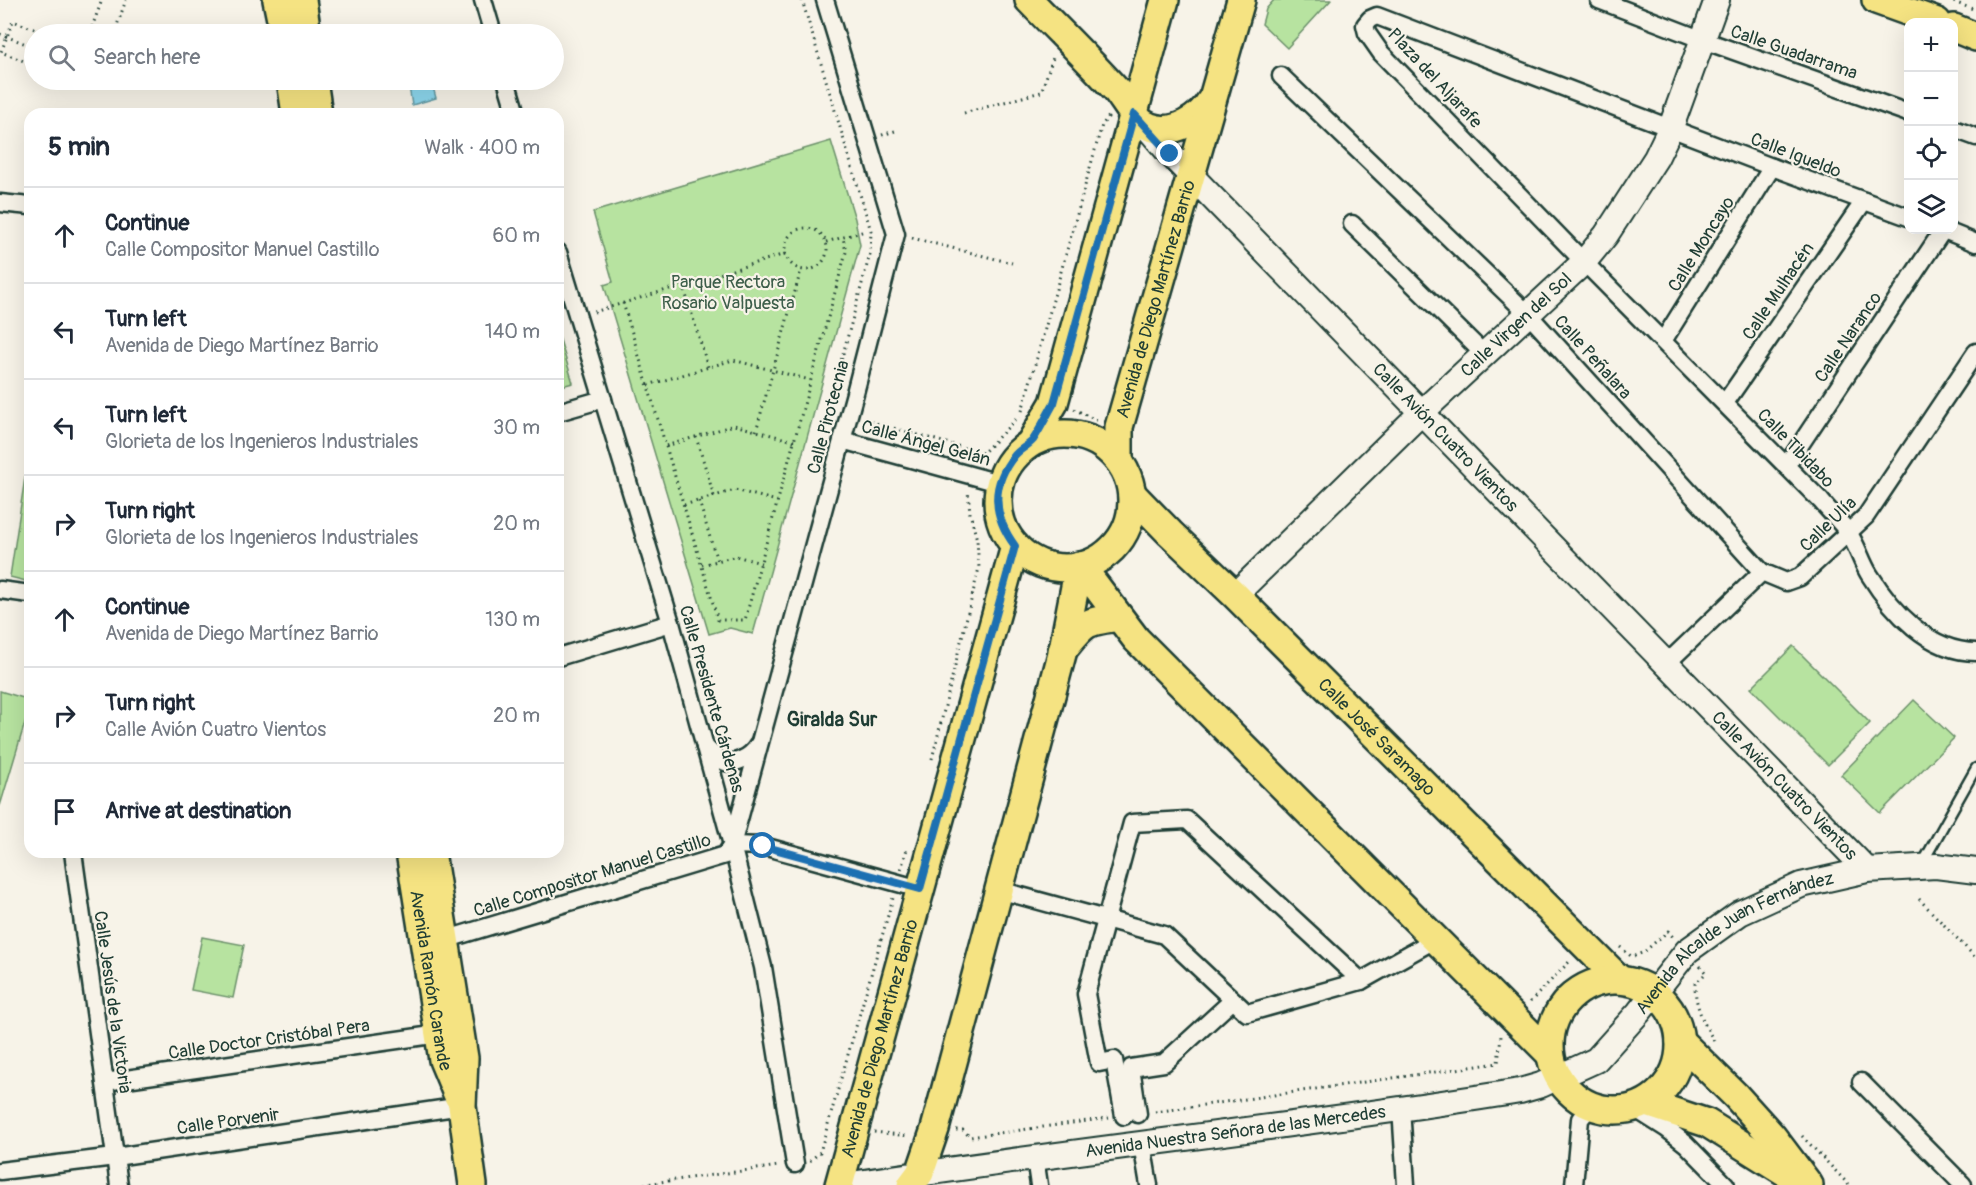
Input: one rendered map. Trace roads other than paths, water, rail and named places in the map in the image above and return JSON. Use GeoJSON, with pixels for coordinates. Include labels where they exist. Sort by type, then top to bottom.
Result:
{"type":"FeatureCollection","features":[{"type":"Feature","properties":{"kind":"main road","name":"Calle Avión Cuatro Vientos"},"geometry":{"type":"LineString","coordinates":[[1029,0],[1115,89],[1132,111]]}},
{"type":"Feature","properties":{"kind":"main road"},"geometry":{"type":"LineString","coordinates":[[1031,442],[1058,434],[1086,436],[1110,450],[1119,460],[1128,476],[1132,494],[1130,521],[1120,539],[1106,554],[1080,566],[1063,568],[1045,565],[1029,558],[1015,546],[1005,532],[999,516],[997,500],[999,483],[1011,460],[1031,442],[1054,403],[1132,111],[1165,0]]}},
{"type":"Feature","properties":{"kind":"main road","name":"Avenida de Diego Martínez Barrio"},"geometry":{"type":"LineString","coordinates":[[1119,460],[1119,427],[1241,0]]}},
{"type":"Feature","properties":{"kind":"main road"},"geometry":{"type":"LineString","coordinates":[[1891,2],[1928,18]]}},
{"type":"Feature","properties":{"kind":"main road"},"geometry":{"type":"LineString","coordinates":[[286,11],[298,24]]}},
{"type":"Feature","properties":{"kind":"main road"},"geometry":{"type":"LineString","coordinates":[[1958,30],[1976,37]]}},
{"type":"Feature","properties":{"kind":"main road"},"geometry":{"type":"LineString","coordinates":[[292,90],[295,108]]}},
{"type":"Feature","properties":{"kind":"main road"},"geometry":{"type":"LineString","coordinates":[[314,90],[317,108]]}},
{"type":"Feature","properties":{"kind":"main road"},"geometry":{"type":"LineString","coordinates":[[1132,111],[1163,130],[1184,124],[1201,114],[1214,95]]}},
{"type":"Feature","properties":{"kind":"main road","name":"Calle José Saramago"},"geometry":{"type":"LineString","coordinates":[[1132,494],[1620,980]]}},
{"type":"Feature","properties":{"kind":"main road","name":"Avenida de Diego Martínez Barrio"},"geometry":{"type":"LineString","coordinates":[[839,1185],[1015,546]]}},
{"type":"Feature","properties":{"kind":"main road"},"geometry":{"type":"LineString","coordinates":[[1080,566],[1144,648],[1436,939],[1554,1065],[1572,1095],[1591,1106],[1612,1111],[1640,1106],[1659,1095],[1668,1084],[1678,1063],[1680,1041],[1676,1022],[1667,1006],[1654,993],[1638,984],[1620,980],[1601,981],[1584,988],[1569,999],[1558,1013],[1551,1031],[1554,1065]]}},
{"type":"Feature","properties":{"kind":"main road"},"geometry":{"type":"LineString","coordinates":[[918,1181],[935,1129],[1062,651],[1080,566]]}},
{"type":"Feature","properties":{"kind":"main road"},"geometry":{"type":"LineString","coordinates":[[1062,651],[1079,630],[1091,621],[1119,617]]}},
{"type":"Feature","properties":{"kind":"main road","name":"Avenida Ramón Carande"},"geometry":{"type":"LineString","coordinates":[[411,858],[443,1060],[462,1106]]}},
{"type":"Feature","properties":{"kind":"main road","name":"Avenida Ramón Carande"},"geometry":{"type":"LineString","coordinates":[[432,858],[464,1058],[462,1106],[473,1185]]}},
{"type":"Feature","properties":{"kind":"main road"},"geometry":{"type":"LineString","coordinates":[[1680,1041],[1736,1096],[1772,1136],[1808,1185]]}},
{"type":"Feature","properties":{"kind":"main road"},"geometry":{"type":"LineString","coordinates":[[1640,1106],[1707,1123],[1808,1185]]}},
{"type":"Feature","properties":{"kind":"street"},"geometry":{"type":"LineString","coordinates":[[483,0],[490,24]]}},
{"type":"Feature","properties":{"kind":"street","name":"Calle Pirotecnia"},"geometry":{"type":"LineString","coordinates":[[732,845],[896,234],[825,0]]}},
{"type":"Feature","properties":{"kind":"street","name":"Calle Guadarrama"},"geometry":{"type":"LineString","coordinates":[[1599,0],[1703,40],[1904,112]]}},
{"type":"Feature","properties":{"kind":"street","name":"Calle Virgen del Sol"},"geometry":{"type":"LineString","coordinates":[[1235,595],[1422,412],[1584,262],[1606,235],[1656,158],[1671,127],[1717,0]]}},
{"type":"Feature","properties":{"kind":"street","name":"Plaza del Aljarafe"},"geometry":{"type":"LineString","coordinates":[[1584,262],[1381,52],[1367,33],[1365,25],[1377,16],[1671,127]]}},
{"type":"Feature","properties":{"kind":"street","name":"Calle Peñalara"},"geometry":{"type":"LineString","coordinates":[[1281,76],[1528,314],[1762,572]]}},
{"type":"Feature","properties":{"kind":"street"},"geometry":{"type":"LineString","coordinates":[[509,90],[514,108]]}},
{"type":"Feature","properties":{"kind":"street","name":"Calle Avión Cuatro Vientos"},"geometry":{"type":"LineString","coordinates":[[1132,111],[1191,176],[1867,870]]}},
{"type":"Feature","properties":{"kind":"street","name":"Calle Igueldo"},"geometry":{"type":"LineString","coordinates":[[1671,127],[1904,216]]}},
{"type":"Feature","properties":{"kind":"street"},"geometry":{"type":"LineString","coordinates":[[1958,131],[1976,137]]}},
{"type":"Feature","properties":{"kind":"street","name":"Calle Moncayo"},"geometry":{"type":"LineString","coordinates":[[1663,341],[1772,167]]}},
{"type":"Feature","properties":{"kind":"street","name":"Calle Mulhacén"},"geometry":{"type":"LineString","coordinates":[[1725,403],[1864,201]]}},
{"type":"Feature","properties":{"kind":"street"},"geometry":{"type":"LineString","coordinates":[[0,203],[24,205]]}},
{"type":"Feature","properties":{"kind":"street"},"geometry":{"type":"LineString","coordinates":[[1352,224],[1485,355]]}},
{"type":"Feature","properties":{"kind":"street","name":"Calle Naranco"},"geometry":{"type":"LineString","coordinates":[[1786,466],[1941,234]]}},
{"type":"Feature","properties":{"kind":"street"},"geometry":{"type":"LineString","coordinates":[[1954,234],[1976,243]]}},
{"type":"Feature","properties":{"kind":"street","name":"Calle Tibidabo"},"geometry":{"type":"LineString","coordinates":[[1584,262],[1725,403],[1849,533],[1869,574],[1886,598],[1910,624],[1939,644],[1963,652],[1976,652]]}},
{"type":"Feature","properties":{"kind":"street","name":"Calle Presidente Cárdenas"},"geometry":{"type":"LineString","coordinates":[[564,272],[671,623],[763,967],[787,1165]]}},
{"type":"Feature","properties":{"kind":"street","name":"Calle Ulía"},"geometry":{"type":"LineString","coordinates":[[1762,572],[1786,582],[1800,577],[1866,516],[1976,352]]}},
{"type":"Feature","properties":{"kind":"street"},"geometry":{"type":"LineString","coordinates":[[564,410],[603,399]]}},
{"type":"Feature","properties":{"kind":"street","name":"Calle Ángel Gelán"},"geometry":{"type":"LineString","coordinates":[[842,440],[999,483]]}},
{"type":"Feature","properties":{"kind":"street"},"geometry":{"type":"LineString","coordinates":[[1666,664],[1762,572]]}},
{"type":"Feature","properties":{"kind":"street"},"geometry":{"type":"LineString","coordinates":[[0,590],[24,593]]}},
{"type":"Feature","properties":{"kind":"street"},"geometry":{"type":"LineString","coordinates":[[564,655],[671,623]]}},
{"type":"Feature","properties":{"kind":"street"},"geometry":{"type":"LineString","coordinates":[[705,747],[720,760],[732,762],[753,753],[760,742]]}},
{"type":"Feature","properties":{"kind":"street"},"geometry":{"type":"LineString","coordinates":[[1233,1000],[1164,1063],[1131,1068],[1131,1115],[1114,1060],[1099,1063],[1086,994],[1132,823],[1187,820],[1361,981]]}},
{"type":"Feature","properties":{"kind":"street","name":"Calle Compositor Manuel Castillo"},"geometry":{"type":"LineString","coordinates":[[444,940],[725,855],[732,845],[763,846],[920,889]]}},
{"type":"Feature","properties":{"kind":"street","name":"Calle Jesús de la Victoria"},"geometry":{"type":"LineString","coordinates":[[74,858],[119,1185]]}},
{"type":"Feature","properties":{"kind":"street","name":"Avenida Alcalde Juan Fernández"},"geometry":{"type":"LineString","coordinates":[[1614,1040],[1687,951],[1740,913],[1801,885],[1867,870],[1936,866],[1976,871]]}},
{"type":"Feature","properties":{"kind":"street"},"geometry":{"type":"LineString","coordinates":[[999,890],[1164,935],[1246,1013],[1361,981],[1436,939]]}},
{"type":"Feature","properties":{"kind":"street","name":"Calle Doctor Cristóbal Pera"},"geometry":{"type":"LineString","coordinates":[[105,1082],[440,1034]]}},
{"type":"Feature","properties":{"kind":"street","name":"Avenida Nuestra Señora de las Mercedes"},"geometry":{"type":"LineString","coordinates":[[845,1185],[918,1181],[1035,1158],[1520,1091],[1554,1065],[1596,1060],[1614,1040]]}},
{"type":"Feature","properties":{"kind":"street"},"geometry":{"type":"LineString","coordinates":[[1861,1082],[1963,1185]]}},
{"type":"Feature","properties":{"kind":"street","name":"Calle Porvenir"},"geometry":{"type":"LineString","coordinates":[[0,1171],[116,1157],[462,1106]]}},
{"type":"Feature","properties":{"kind":"street"},"geometry":{"type":"LineString","coordinates":[[1574,1185],[1580,1119],[1591,1106]]}},
{"type":"Feature","properties":{"kind":"street"},"geometry":{"type":"LineString","coordinates":[[1640,1106],[1686,1144],[1726,1185]]}},
{"type":"Feature","properties":{"kind":"street"},"geometry":{"type":"LineString","coordinates":[[1401,1108],[1406,1185]]}},
{"type":"Feature","properties":{"kind":"street"},"geometry":{"type":"LineString","coordinates":[[1142,1144],[1149,1185]]}},
{"type":"Feature","properties":{"kind":"street"},"geometry":{"type":"LineString","coordinates":[[1035,1158],[1040,1185]]}},
{"type":"Feature","properties":{"kind":"lane"},"geometry":{"type":"LineString","coordinates":[[1920,867],[1976,768]]}},
{"type":"Feature","properties":{"kind":"water"},"geometry":{"type":"Polygon","coordinates":[[[410,90],[434,90],[436,98],[412,105],[410,90]]]}},
{"type":"Feature","properties":{"kind":"district","name":"Giralda Sur"},"geometry":{"type":"Point","coordinates":[832,719]}},
{"type":"Feature","properties":{"kind":"park label","name":"Parque Rectora Rosario Valpuesta"},"geometry":{"type":"Point","coordinates":[728,292]}}]}
